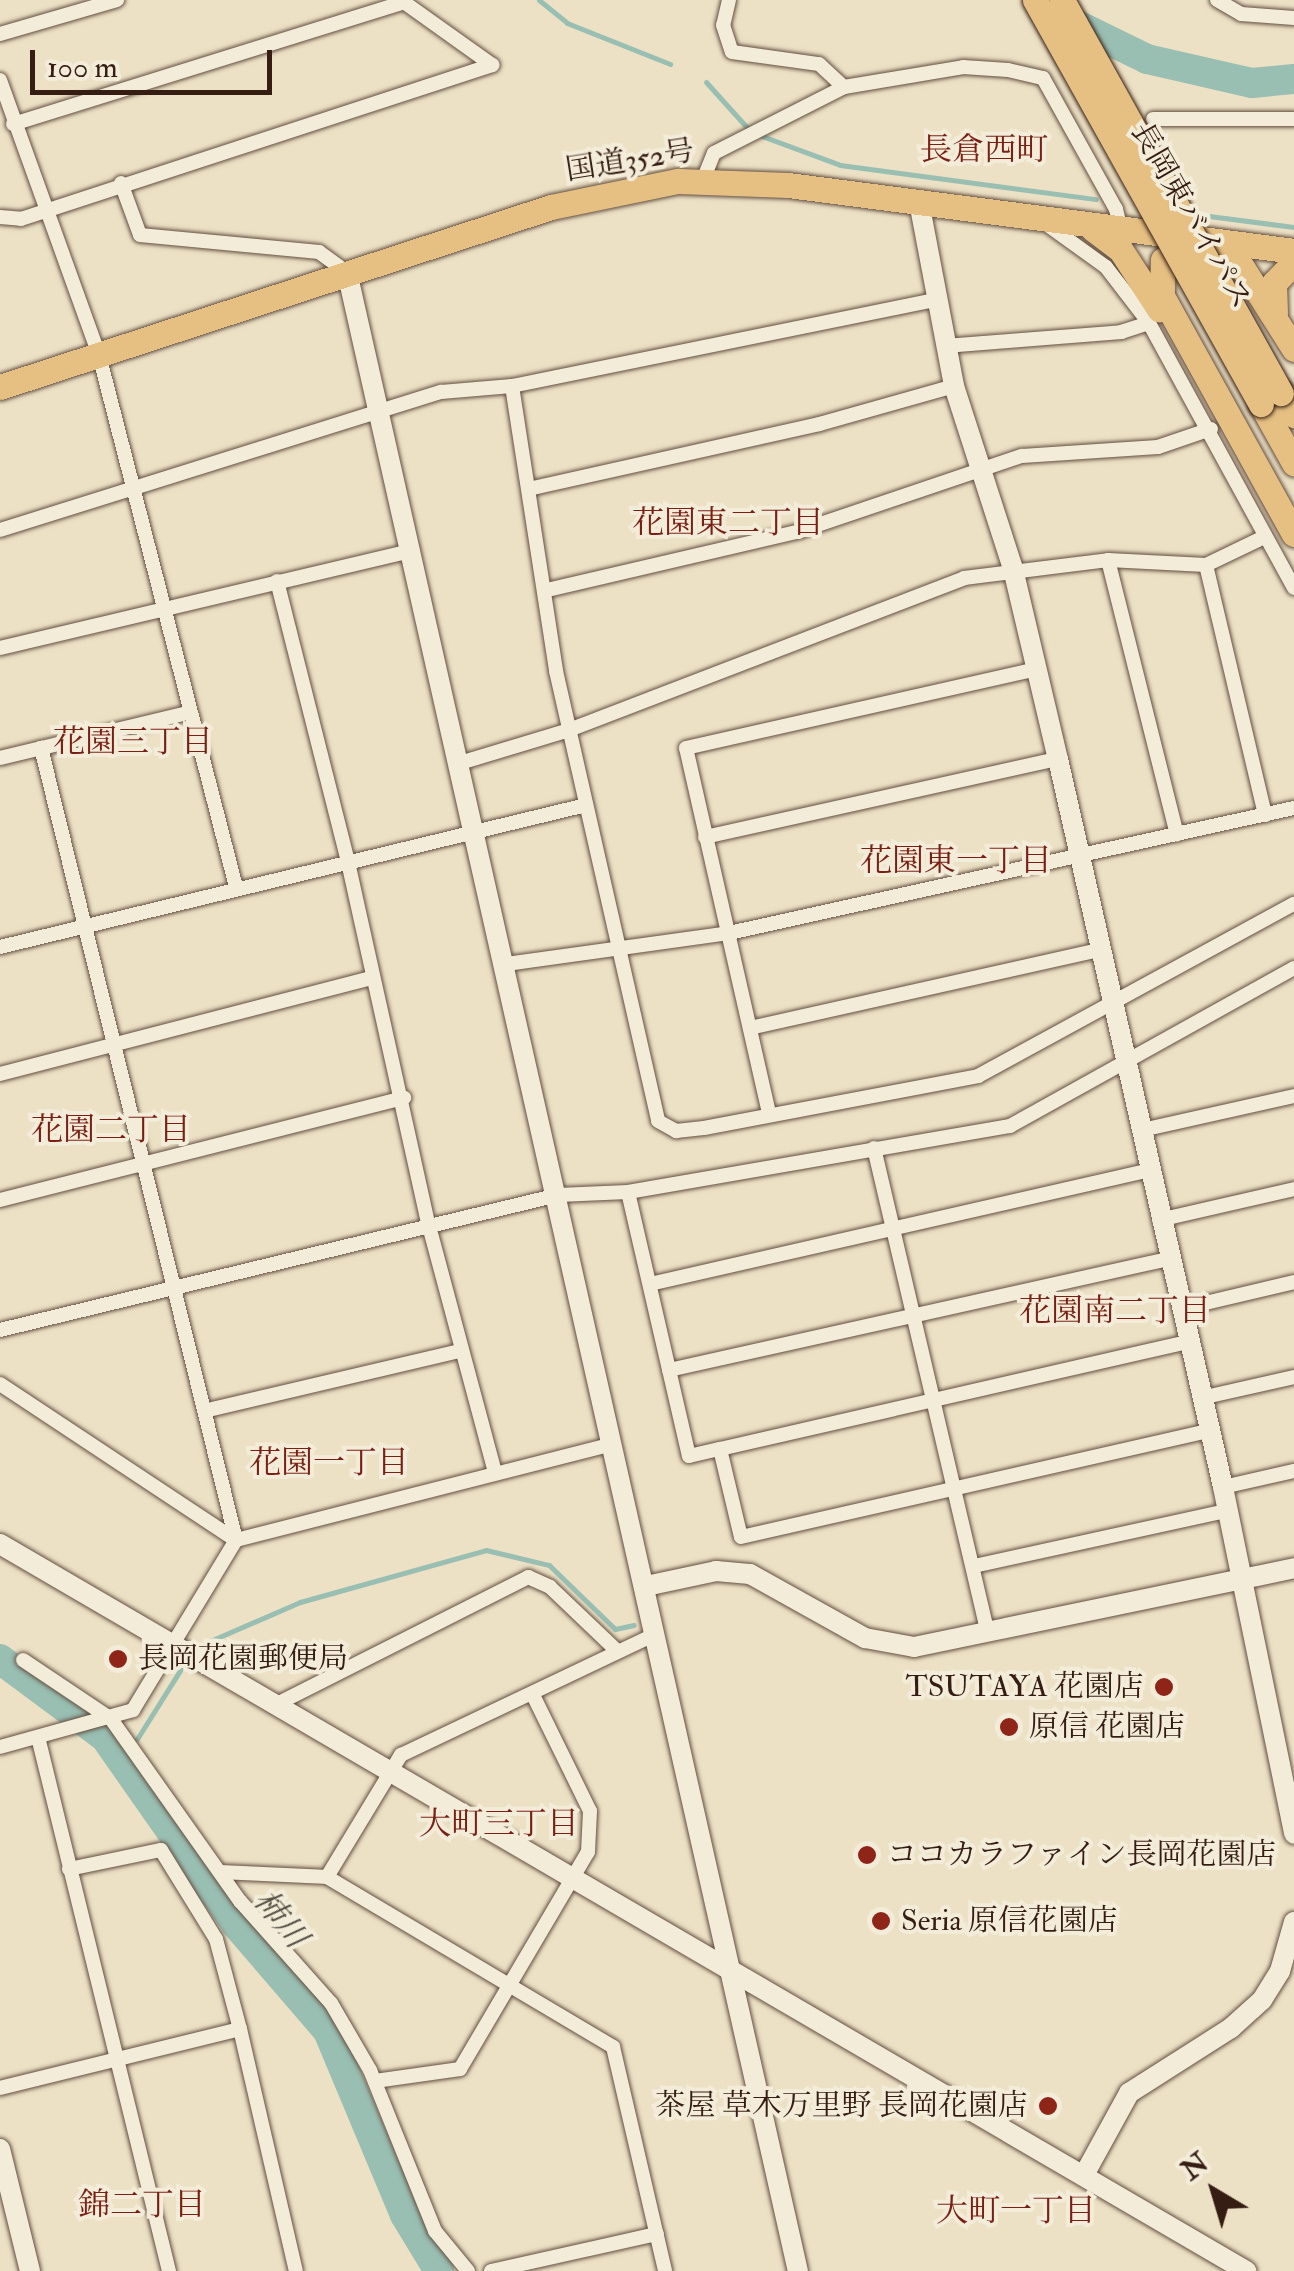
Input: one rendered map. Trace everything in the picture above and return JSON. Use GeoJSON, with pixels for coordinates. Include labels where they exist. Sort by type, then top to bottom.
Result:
{"type":"FeatureCollection","features":[{"type":"Feature","properties":{"kind":"highway","name":"長岡東バイパス"},"geometry":{"type":"LineString","coordinates":[[1035,0],[1279,404]]}},
{"type":"Feature","properties":{"kind":"highway","name":"長岡東バイパス"},"geometry":{"type":"LineString","coordinates":[[1062,0],[1279,404],[1294,463]]}},
{"type":"Feature","properties":{"kind":"highway","name":"国道352号"},"geometry":{"type":"LineString","coordinates":[[0,387],[610,190],[703,180],[918,202],[1215,243],[1294,250]]}},
{"type":"Feature","properties":{"kind":"highway"},"geometry":{"type":"LineString","coordinates":[[1090,226],[1128,259],[1294,534]]}},
{"type":"Feature","properties":{"kind":"highway"},"geometry":{"type":"LineString","coordinates":[[1204,381],[1158,284],[1169,252],[1215,243],[1288,338]]}},
{"type":"Feature","properties":{"kind":"highway"},"geometry":{"type":"LineString","coordinates":[[1288,338],[1271,293],[1294,262]]}},
{"type":"Feature","properties":{"kind":"street"},"geometry":{"type":"LineString","coordinates":[[0,34],[117,0]]}},
{"type":"Feature","properties":{"kind":"street"},"geometry":{"type":"LineString","coordinates":[[729,0],[723,25],[732,52],[819,64],[844,86]]}},
{"type":"Feature","properties":{"kind":"street"},"geometry":{"type":"LineString","coordinates":[[1217,0],[1241,14],[1294,18]]}},
{"type":"Feature","properties":{"kind":"street"},"geometry":{"type":"LineString","coordinates":[[0,217],[21,218],[43,207],[492,65],[403,1],[13,124]]}},
{"type":"Feature","properties":{"kind":"street"},"geometry":{"type":"LineString","coordinates":[[703,180],[708,158],[749,131],[844,86],[962,67],[1008,70],[1042,78],[1116,209],[1121,230]]}},
{"type":"Feature","properties":{"kind":"street"},"geometry":{"type":"LineString","coordinates":[[0,80],[99,355],[136,488],[188,713],[236,886]]}},
{"type":"Feature","properties":{"kind":"street"},"geometry":{"type":"LineString","coordinates":[[1068,120],[1086,115]]}},
{"type":"Feature","properties":{"kind":"street"},"geometry":{"type":"LineString","coordinates":[[1153,119],[1294,120]]}},
{"type":"Feature","properties":{"kind":"street"},"geometry":{"type":"LineString","coordinates":[[121,183],[140,235],[319,252],[347,272],[413,550],[798,2271]]}},
{"type":"Feature","properties":{"kind":"street"},"geometry":{"type":"LineString","coordinates":[[918,202],[954,386],[1012,569],[1058,758],[1206,1431],[1223,1487],[1294,1832]]}},
{"type":"Feature","properties":{"kind":"street"},"geometry":{"type":"LineString","coordinates":[[1040,219],[1106,267],[1149,322],[1211,429],[1262,538],[1294,588]]}},
{"type":"Feature","properties":{"kind":"street"},"geometry":{"type":"LineString","coordinates":[[0,530],[441,392],[512,386],[935,300]]}},
{"type":"Feature","properties":{"kind":"street"},"geometry":{"type":"LineString","coordinates":[[946,346],[1121,332],[1149,322]]}},
{"type":"Feature","properties":{"kind":"street"},"geometry":{"type":"LineString","coordinates":[[512,386],[532,488],[569,730],[658,1121],[676,1131],[978,1076],[1114,1006],[1294,904]]}},
{"type":"Feature","properties":{"kind":"street"},"geometry":{"type":"LineString","coordinates":[[532,488],[818,424],[954,386]]}},
{"type":"Feature","properties":{"kind":"street"},"geometry":{"type":"LineString","coordinates":[[546,590],[800,531],[1022,456],[1158,447],[1211,429]]}},
{"type":"Feature","properties":{"kind":"street"},"geometry":{"type":"LineString","coordinates":[[460,763],[569,730],[928,588],[1012,569],[1108,560],[1206,565],[1262,538]]}},
{"type":"Feature","properties":{"kind":"street"},"geometry":{"type":"LineString","coordinates":[[0,648],[413,550]]}},
{"type":"Feature","properties":{"kind":"street"},"geometry":{"type":"LineString","coordinates":[[1108,560],[1177,834]]}},
{"type":"Feature","properties":{"kind":"street"},"geometry":{"type":"LineString","coordinates":[[1206,565],[1264,814]]}},
{"type":"Feature","properties":{"kind":"street"},"geometry":{"type":"LineString","coordinates":[[277,581],[404,1098],[428,1226],[496,1472]]}},
{"type":"Feature","properties":{"kind":"street"},"geometry":{"type":"LineString","coordinates":[[769,1113],[686,748],[1037,670]]}},
{"type":"Feature","properties":{"kind":"street"},"geometry":{"type":"LineString","coordinates":[[0,758],[188,713]]}},
{"type":"Feature","properties":{"kind":"street"},"geometry":{"type":"LineString","coordinates":[[0,1747],[134,1710],[236,1540],[208,1410],[41,748]]}},
{"type":"Feature","properties":{"kind":"street"},"geometry":{"type":"LineString","coordinates":[[705,837],[1058,758]]}},
{"type":"Feature","properties":{"kind":"street"},"geometry":{"type":"LineString","coordinates":[[0,947],[236,886],[586,805]]}},
{"type":"Feature","properties":{"kind":"street"},"geometry":{"type":"LineString","coordinates":[[506,964],[729,934],[1294,808]]}},
{"type":"Feature","properties":{"kind":"street"},"geometry":{"type":"LineString","coordinates":[[750,1028],[1100,950]]}},
{"type":"Feature","properties":{"kind":"street"},"geometry":{"type":"LineString","coordinates":[[0,1330],[558,1195],[628,1192],[1010,1126],[1294,968]]}},
{"type":"Feature","properties":{"kind":"street"},"geometry":{"type":"LineString","coordinates":[[0,1074],[372,978]]}},
{"type":"Feature","properties":{"kind":"street"},"geometry":{"type":"LineString","coordinates":[[1142,1130],[1294,1096]]}},
{"type":"Feature","properties":{"kind":"street"},"geometry":{"type":"LineString","coordinates":[[0,1200],[404,1098]]}},
{"type":"Feature","properties":{"kind":"street"},"geometry":{"type":"LineString","coordinates":[[874,1148],[988,1633]]}},
{"type":"Feature","properties":{"kind":"street"},"geometry":{"type":"LineString","coordinates":[[650,1284],[1150,1170]]}},
{"type":"Feature","properties":{"kind":"street"},"geometry":{"type":"LineString","coordinates":[[1159,1220],[1294,1189]]}},
{"type":"Feature","properties":{"kind":"street"},"geometry":{"type":"LineString","coordinates":[[628,1192],[688,1456],[1188,1342]]}},
{"type":"Feature","properties":{"kind":"street"},"geometry":{"type":"LineString","coordinates":[[669,1370],[1168,1259]]}},
{"type":"Feature","properties":{"kind":"street"},"geometry":{"type":"LineString","coordinates":[[1180,1309],[1294,1282]]}},
{"type":"Feature","properties":{"kind":"street"},"geometry":{"type":"LineString","coordinates":[[208,1410],[460,1351]]}},
{"type":"Feature","properties":{"kind":"street"},"geometry":{"type":"LineString","coordinates":[[1201,1398],[1294,1377]]}},
{"type":"Feature","properties":{"kind":"street"},"geometry":{"type":"LineString","coordinates":[[0,1384],[236,1540],[612,1444]]}},
{"type":"Feature","properties":{"kind":"street"},"geometry":{"type":"LineString","coordinates":[[720,1449],[742,1536],[1206,1431]]}},
{"type":"Feature","properties":{"kind":"street"},"geometry":{"type":"LineString","coordinates":[[1223,1487],[1294,1471]]}},
{"type":"Feature","properties":{"kind":"street"},"geometry":{"type":"LineString","coordinates":[[974,1566],[1227,1511]]}},
{"type":"Feature","properties":{"kind":"street"},"geometry":{"type":"LineString","coordinates":[[0,1544],[1246,2271]]}},
{"type":"Feature","properties":{"kind":"street"},"geometry":{"type":"LineString","coordinates":[[646,1586],[734,1571],[763,1578],[842,1626],[890,1644],[947,1643],[1294,1568]]}},
{"type":"Feature","properties":{"kind":"street"},"geometry":{"type":"LineString","coordinates":[[275,1705],[528,1577],[550,1587],[615,1650]]}},
{"type":"Feature","properties":{"kind":"street"},"geometry":{"type":"LineString","coordinates":[[327,1877],[400,1755],[615,1650],[656,1634]]}},
{"type":"Feature","properties":{"kind":"street"},"geometry":{"type":"LineString","coordinates":[[23,1660],[107,1720],[222,1872],[332,2003],[375,2081],[435,2231],[468,2271]]}},
{"type":"Feature","properties":{"kind":"street"},"geometry":{"type":"LineString","coordinates":[[375,2081],[460,2069],[588,1852],[590,1811],[532,1693]]}},
{"type":"Feature","properties":{"kind":"street"},"geometry":{"type":"LineString","coordinates":[[38,1737],[169,2271]]}},
{"type":"Feature","properties":{"kind":"street"},"geometry":{"type":"LineString","coordinates":[[69,1870],[161,1850],[216,1939],[296,2271]]}},
{"type":"Feature","properties":{"kind":"street"},"geometry":{"type":"LineString","coordinates":[[222,1872],[327,1877],[510,1984],[618,2054],[665,2271]]}},
{"type":"Feature","properties":{"kind":"street"},"geometry":{"type":"LineString","coordinates":[[1084,2174],[1129,2093],[1232,2028],[1262,2000],[1280,1971],[1294,1922]]}},
{"type":"Feature","properties":{"kind":"street"},"geometry":{"type":"LineString","coordinates":[[0,2088],[115,2056],[240,2029]]}},
{"type":"Feature","properties":{"kind":"street"},"geometry":{"type":"LineString","coordinates":[[0,2150],[30,2271]]}},
{"type":"Feature","properties":{"kind":"street"},"geometry":{"type":"LineString","coordinates":[[492,2271],[657,2234]]}},
{"type":"Feature","properties":{"kind":"waterway"},"geometry":{"type":"LineString","coordinates":[[539,0],[567,23],[670,64]]}},
{"type":"Feature","properties":{"kind":"waterway"},"geometry":{"type":"LineString","coordinates":[[1065,19],[1147,59],[1252,83],[1294,79]]}},
{"type":"Feature","properties":{"kind":"waterway"},"geometry":{"type":"LineString","coordinates":[[706,82],[751,132],[840,165],[1096,199]]}},
{"type":"Feature","properties":{"kind":"waterway"},"geometry":{"type":"LineString","coordinates":[[1209,216],[1294,227]]}},
{"type":"Feature","properties":{"kind":"waterway"},"geometry":{"type":"LineString","coordinates":[[201,1645],[300,1602],[486,1550],[549,1565],[615,1629],[634,1625]]}},
{"type":"Feature","properties":{"kind":"waterway","name":"柿川"},"geometry":{"type":"LineString","coordinates":[[0,1659],[105,1737],[236,1924],[328,2031],[405,2215],[439,2271]]}},
{"type":"Feature","properties":{"kind":"waterway"},"geometry":{"type":"LineString","coordinates":[[137,1739],[184,1664]]}},
{"type":"Feature","properties":{"kind":"waterway"},"geometry":{"type":"LineString","coordinates":[[120,1754],[125,1751]]}},
{"type":"Feature","properties":{"kind":"place","name":"長岡花園郵便局"},"geometry":{"type":"Point","coordinates":[118,1659]}},
{"type":"Feature","properties":{"kind":"place","name":"TSUTAYA 花園店"},"geometry":{"type":"Point","coordinates":[1164,1687]}},
{"type":"Feature","properties":{"kind":"place","name":"原信 花園店"},"geometry":{"type":"Point","coordinates":[1009,1727]}},
{"type":"Feature","properties":{"kind":"place","name":"ココカラファイン長岡花園店"},"geometry":{"type":"Point","coordinates":[867,1855]}},
{"type":"Feature","properties":{"kind":"place","name":"Seria 原信花園店"},"geometry":{"type":"Point","coordinates":[881,1921]}},
{"type":"Feature","properties":{"kind":"place","name":"茶屋 草木万里野 長岡花園店"},"geometry":{"type":"Point","coordinates":[1048,2106]}},
{"type":"Feature","properties":{"kind":"district","name":"長倉西町"},"geometry":{"type":"Point","coordinates":[984,150]}},
{"type":"Feature","properties":{"kind":"district","name":"花園東二丁目"},"geometry":{"type":"Point","coordinates":[728,523]}},
{"type":"Feature","properties":{"kind":"district","name":"花園三丁目"},"geometry":{"type":"Point","coordinates":[133,742]}},
{"type":"Feature","properties":{"kind":"district","name":"花園東一丁目"},"geometry":{"type":"Point","coordinates":[956,861]}},
{"type":"Feature","properties":{"kind":"district","name":"花園二丁目"},"geometry":{"type":"Point","coordinates":[111,1130]}},
{"type":"Feature","properties":{"kind":"district","name":"花園南二丁目"},"geometry":{"type":"Point","coordinates":[1115,1311]}},
{"type":"Feature","properties":{"kind":"district","name":"花園一丁目"},"geometry":{"type":"Point","coordinates":[329,1463]}},
{"type":"Feature","properties":{"kind":"district","name":"大町三丁目"},"geometry":{"type":"Point","coordinates":[499,1824]}},
{"type":"Feature","properties":{"kind":"district","name":"錦二丁目"},"geometry":{"type":"Point","coordinates":[142,2205]}},
{"type":"Feature","properties":{"kind":"district","name":"大町一丁目"},"geometry":{"type":"Point","coordinates":[1016,2211]}}]}
